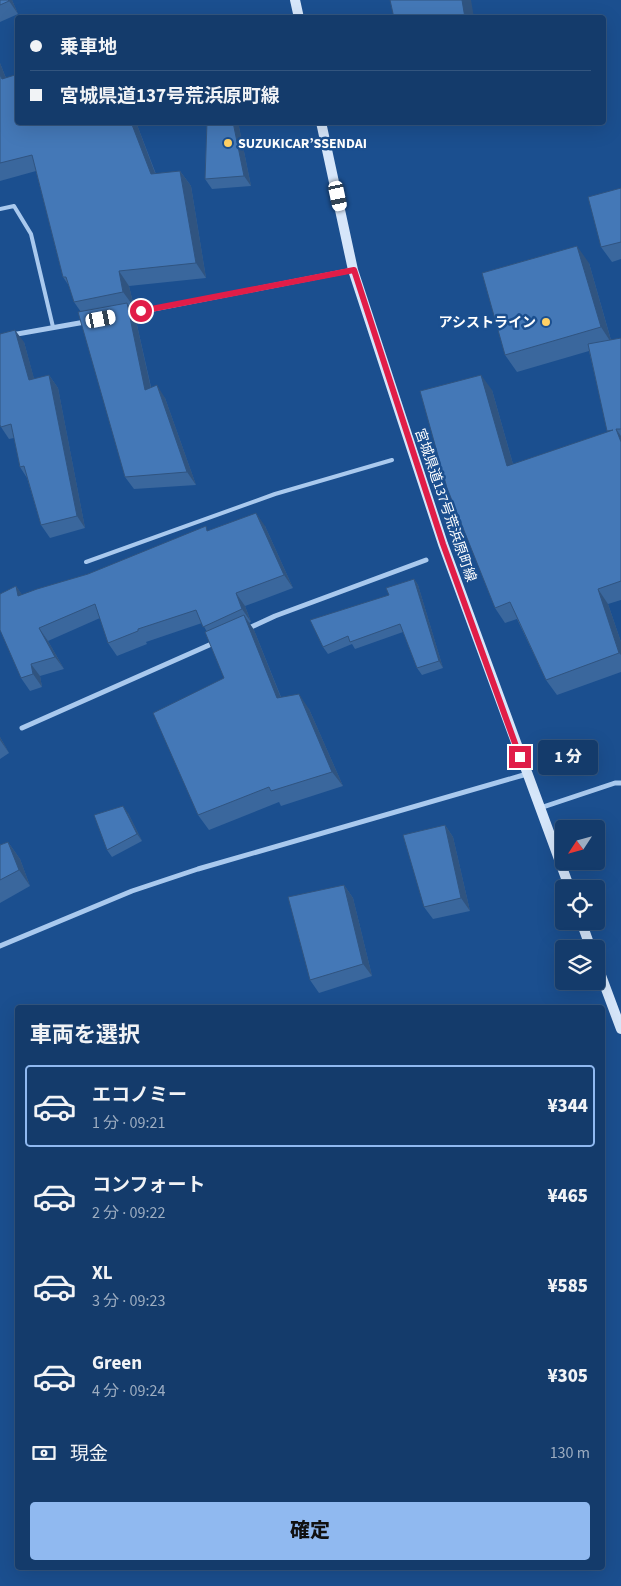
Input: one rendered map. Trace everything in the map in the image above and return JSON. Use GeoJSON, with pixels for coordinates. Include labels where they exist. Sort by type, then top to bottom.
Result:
{"type":"FeatureCollection","features":[{"type":"Feature","properties":{"kind":"main road"},"geometry":{"type":"LineString","coordinates":[[295,0],[298,15]]}},
{"type":"Feature","properties":{"kind":"main road","name":"宮城県道137号荒浜原町線"},"geometry":{"type":"LineString","coordinates":[[323,125],[354,270],[443,544],[567,880]]}},
{"type":"Feature","properties":{"kind":"main road"},"geometry":{"type":"LineString","coordinates":[[605,986],[621,1029]]}},
{"type":"Feature","properties":{"kind":"street"},"geometry":{"type":"LineString","coordinates":[[121,315],[354,270]]}},
{"type":"Feature","properties":{"kind":"street"},"geometry":{"type":"LineString","coordinates":[[0,337],[92,321]]}},
{"type":"Feature","properties":{"kind":"street"},"geometry":{"type":"LineString","coordinates":[[240,631],[275,616],[426,560]]}},
{"type":"Feature","properties":{"kind":"street"},"geometry":{"type":"LineString","coordinates":[[22,728],[223,639]]}},
{"type":"Feature","properties":{"kind":"street"},"geometry":{"type":"LineString","coordinates":[[0,946],[132,891],[198,869],[527,774]]}},
{"type":"Feature","properties":{"kind":"street"},"geometry":{"type":"LineString","coordinates":[[540,808],[621,783]]}},
{"type":"Feature","properties":{"kind":"lane"},"geometry":{"type":"LineString","coordinates":[[0,210],[14,206],[31,234],[53,328]]}},
{"type":"Feature","properties":{"kind":"lane"},"geometry":{"type":"LineString","coordinates":[[86,562],[275,494],[392,460]]}},
{"type":"Feature","properties":{"kind":"building"},"geometry":{"type":"Polygon","coordinates":[[[0,0],[8,0],[9,1],[0,5],[0,0]]]}},
{"type":"Feature","properties":{"kind":"building"},"geometry":{"type":"Polygon","coordinates":[[[390,0],[462,0],[464,15],[393,15],[390,0]]]}},
{"type":"Feature","properties":{"kind":"building"},"geometry":{"type":"Polygon","coordinates":[[[0,75],[2,79],[15,75],[15,125],[132,125],[151,174],[180,171],[196,263],[119,271],[123,292],[74,302],[66,277],[63,277],[32,155],[0,163],[0,75]]]}},
{"type":"Feature","properties":{"kind":"building","name":"SUZUKICAR’SSENDAI"},"geometry":{"type":"Polygon","coordinates":[[[207,125],[234,125],[244,176],[205,179],[207,125]]]}},
{"type":"Feature","properties":{"kind":"building"},"geometry":{"type":"Polygon","coordinates":[[[621,188],[621,242],[601,247],[588,197],[621,188]]]}},
{"type":"Feature","properties":{"kind":"building"},"geometry":{"type":"Polygon","coordinates":[[[577,246],[601,327],[505,355],[482,273],[577,246]]]}},
{"type":"Feature","properties":{"kind":"building"},"geometry":{"type":"Polygon","coordinates":[[[127,303],[145,390],[157,385],[187,472],[125,477],[78,312],[127,303]]]}},
{"type":"Feature","properties":{"kind":"building"},"geometry":{"type":"Polygon","coordinates":[[[15,330],[29,380],[49,375],[77,516],[41,525],[24,466],[20,467],[11,424],[1,427],[0,425],[0,334],[15,330]]]}},
{"type":"Feature","properties":{"kind":"building"},"geometry":{"type":"Polygon","coordinates":[[[621,338],[621,429],[616,429],[621,442],[621,581],[598,589],[619,653],[546,680],[510,602],[495,608],[447,488],[420,391],[481,375],[507,466],[613,430],[607,431],[588,344],[621,338]]]}},
{"type":"Feature","properties":{"kind":"building"},"geometry":{"type":"Polygon","coordinates":[[[256,513],[284,575],[236,593],[242,609],[203,627],[196,610],[138,629],[138,631],[108,643],[95,604],[39,628],[55,657],[31,664],[33,674],[21,678],[0,630],[0,594],[16,586],[18,596],[88,574],[206,526],[207,531],[256,513]]]}},
{"type":"Feature","properties":{"kind":"building"},"geometry":{"type":"Polygon","coordinates":[[[414,579],[439,661],[417,668],[400,624],[350,642],[348,636],[323,647],[310,620],[389,595],[386,588],[414,579]]]}},
{"type":"Feature","properties":{"kind":"building"},"geometry":{"type":"Polygon","coordinates":[[[244,615],[277,698],[299,694],[332,772],[271,791],[269,787],[198,815],[153,713],[224,678],[205,632],[244,615]]]}},
{"type":"Feature","properties":{"kind":"building"},"geometry":{"type":"Polygon","coordinates":[[[123,806],[137,834],[107,850],[94,815],[123,806]]]}},
{"type":"Feature","properties":{"kind":"building"},"geometry":{"type":"Polygon","coordinates":[[[445,825],[461,898],[424,907],[403,835],[445,825]]]}},
{"type":"Feature","properties":{"kind":"building"},"geometry":{"type":"Polygon","coordinates":[[[8,842],[19,870],[0,880],[0,845],[8,842]]]}},
{"type":"Feature","properties":{"kind":"building"},"geometry":{"type":"Polygon","coordinates":[[[344,885],[363,964],[310,980],[288,897],[344,885]]]}},
{"type":"Feature","properties":{"kind":"place","name":"SUZUKICAR’SSENDAI"},"geometry":{"type":"Point","coordinates":[228,143]}},
{"type":"Feature","properties":{"kind":"place","name":"アシストライン"},"geometry":{"type":"Point","coordinates":[546,322]}},
{"type":"Feature","properties":{"kind":"route"},"geometry":{"type":"LineString","coordinates":[[141,311],[354,270],[443,544],[520,757]]}}]}
